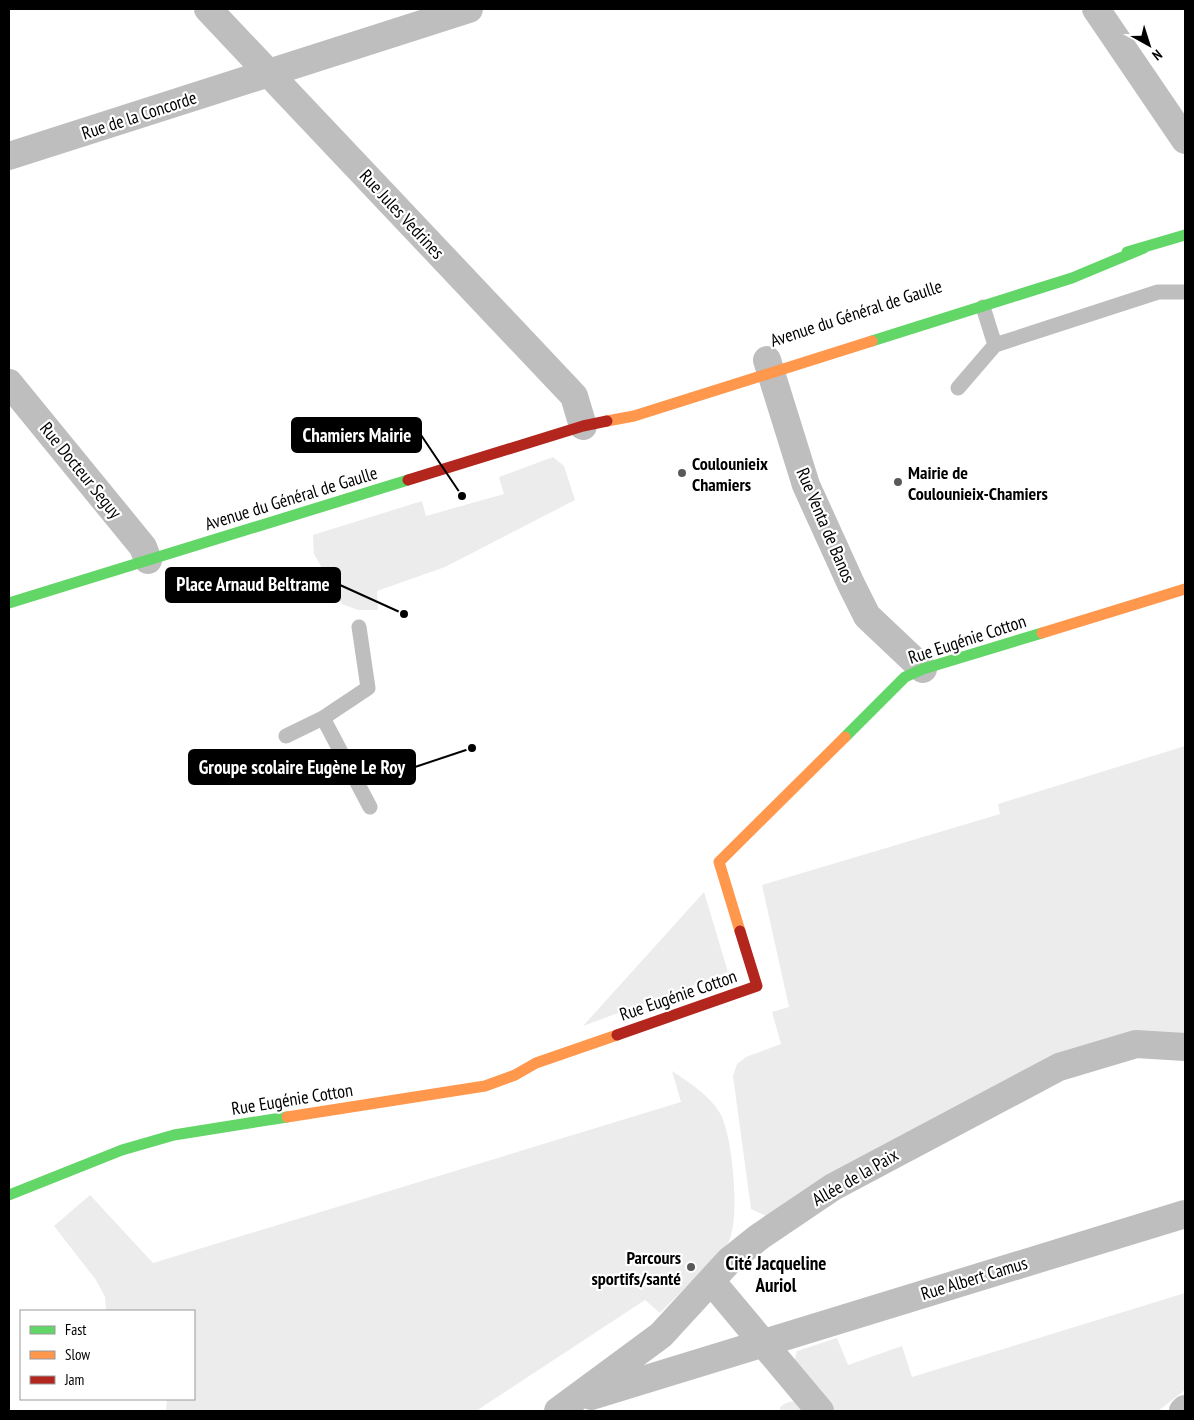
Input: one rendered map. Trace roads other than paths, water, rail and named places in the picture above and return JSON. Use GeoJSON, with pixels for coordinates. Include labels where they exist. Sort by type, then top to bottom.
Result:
{"type":"FeatureCollection","features":[{"type":"Feature","properties":{"kind":"street","name":"Rue Jules Vedrines"},"geometry":{"type":"LineString","coordinates":[[208,9],[574,396],[584,426]]}},
{"type":"Feature","properties":{"kind":"street","name":"Rue de la Concorde"},"geometry":{"type":"LineString","coordinates":[[9,156],[469,9]]}},
{"type":"Feature","properties":{"kind":"street"},"geometry":{"type":"LineString","coordinates":[[1096,9],[1185,140]]}},
{"type":"Feature","properties":{"kind":"street","name":"Avenue du Général de Gaulle"},"geometry":{"type":"LineString","coordinates":[[9,603],[584,426],[634,416],[768,363],[983,307],[1072,278],[1144,248],[1185,235]]}},
{"type":"Feature","properties":{"kind":"street","name":"Avenue du Général de Gaulle"},"geometry":{"type":"LineString","coordinates":[[1077,262],[1144,248]]}},
{"type":"Feature","properties":{"kind":"street","name":"Rue Venta de Banos"},"geometry":{"type":"LineString","coordinates":[[768,363],[806,485],[851,584],[868,616],[923,669]]}},
{"type":"Feature","properties":{"kind":"street","name":"Rue Docteur Seguy"},"geometry":{"type":"LineString","coordinates":[[9,383],[144,547],[148,560]]}},
{"type":"Feature","properties":{"kind":"street","name":"Avenue du Général de Gaulle"},"geometry":{"type":"LineString","coordinates":[[584,426],[618,408]]}},
{"type":"Feature","properties":{"kind":"street","name":"Rue Eugénie Cotton"},"geometry":{"type":"LineString","coordinates":[[9,1195],[122,1150],[174,1135],[485,1086],[515,1075],[536,1063],[757,986],[719,862],[905,676],[1185,589]]}},
{"type":"Feature","properties":{"kind":"street","name":"Allée de la Paix"},"geometry":{"type":"LineString","coordinates":[[566,1406],[661,1335],[729,1262],[759,1237],[834,1187],[1059,1067],[1136,1044],[1185,1047]]}},
{"type":"Feature","properties":{"kind":"street","name":"Rue Albert Camus"},"geometry":{"type":"LineString","coordinates":[[762,1342],[1185,1214]]}},
{"type":"Feature","properties":{"kind":"street"},"geometry":{"type":"LineString","coordinates":[[712,1282],[820,1411]]}},
{"type":"Feature","properties":{"kind":"street","name":"Allée de la Paix"},"geometry":{"type":"LineString","coordinates":[[566,1406],[762,1342]]}},
{"type":"Feature","properties":{"kind":"lane"},"geometry":{"type":"LineString","coordinates":[[958,388],[994,345],[1158,292],[1185,292]]}},
{"type":"Feature","properties":{"kind":"lane"},"geometry":{"type":"LineString","coordinates":[[983,307],[994,345]]}},
{"type":"Feature","properties":{"kind":"lane"},"geometry":{"type":"LineString","coordinates":[[286,736],[323,718],[368,688],[359,627]]}},
{"type":"Feature","properties":{"kind":"lane"},"geometry":{"type":"LineString","coordinates":[[323,718],[370,806]]}},
{"type":"Feature","properties":{"kind":"place","name":"Coulounieix Chamiers"},"geometry":{"type":"Point","coordinates":[682,473]}},
{"type":"Feature","properties":{"kind":"place","name":"Mairie de Coulounieix-Chamiers"},"geometry":{"type":"Point","coordinates":[898,482]}},
{"type":"Feature","properties":{"kind":"place","name":"Chamiers Mairie"},"geometry":{"type":"Point","coordinates":[462,496]}},
{"type":"Feature","properties":{"kind":"place","name":"Place Arnaud Beltrame"},"geometry":{"type":"Point","coordinates":[404,614]}},
{"type":"Feature","properties":{"kind":"place","name":"Groupe scolaire Eugène Le Roy"},"geometry":{"type":"Point","coordinates":[472,748]}},
{"type":"Feature","properties":{"kind":"place","name":"Parcours sportifs/santé"},"geometry":{"type":"Point","coordinates":[691,1267]}},
{"type":"Feature","properties":{"kind":"district","name":"Cité Jacqueline Auriol"},"geometry":{"type":"Point","coordinates":[776,1274]}}]}
